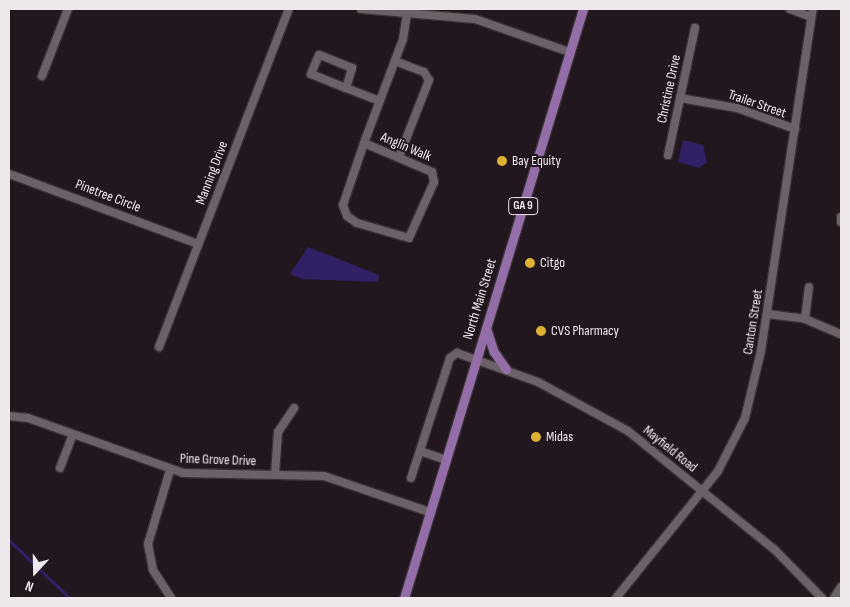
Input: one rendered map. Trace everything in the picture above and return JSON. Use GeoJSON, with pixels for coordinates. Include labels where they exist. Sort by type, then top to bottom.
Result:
{"type":"FeatureCollection","features":[{"type":"Feature","properties":{"kind":"main road","name":"North Main Street"},"geometry":{"type":"LineString","coordinates":[[404,598],[583,9]]}},
{"type":"Feature","properties":{"kind":"main road"},"geometry":{"type":"LineString","coordinates":[[486,328],[494,352],[506,369]]}},
{"type":"Feature","properties":{"kind":"street"},"geometry":{"type":"LineString","coordinates":[[42,76],[68,9]]}},
{"type":"Feature","properties":{"kind":"street","name":"Manning Drive"},"geometry":{"type":"LineString","coordinates":[[159,348],[289,9]]}},
{"type":"Feature","properties":{"kind":"street"},"geometry":{"type":"LineString","coordinates":[[361,9],[475,19],[569,52]]}},
{"type":"Feature","properties":{"kind":"street"},"geometry":{"type":"LineString","coordinates":[[790,9],[811,17]]}},
{"type":"Feature","properties":{"kind":"street","name":"Canton Street"},"geometry":{"type":"LineString","coordinates":[[616,598],[703,491],[726,458],[745,418],[767,314],[813,9]]}},
{"type":"Feature","properties":{"kind":"street","name":"Anglin Walk"},"geometry":{"type":"LineString","coordinates":[[364,143],[428,168],[434,176],[413,233],[402,238],[358,223],[344,212],[364,143],[396,61],[408,13]]}},
{"type":"Feature","properties":{"kind":"street","name":"Christine Drive"},"geometry":{"type":"LineString","coordinates":[[668,155],[695,28]]}},
{"type":"Feature","properties":{"kind":"street"},"geometry":{"type":"LineString","coordinates":[[346,88],[352,68],[319,55],[311,74],[346,88],[380,101]]}},
{"type":"Feature","properties":{"kind":"street"},"geometry":{"type":"LineString","coordinates":[[396,61],[424,72],[429,80],[399,157]]}},
{"type":"Feature","properties":{"kind":"street","name":"Trailer Street"},"geometry":{"type":"LineString","coordinates":[[680,98],[737,108],[796,129]]}},
{"type":"Feature","properties":{"kind":"street","name":"Pinetree Circle"},"geometry":{"type":"LineString","coordinates":[[9,174],[198,244]]}},
{"type":"Feature","properties":{"kind":"street"},"geometry":{"type":"LineString","coordinates":[[841,217],[841,222]]}},
{"type":"Feature","properties":{"kind":"street"},"geometry":{"type":"LineString","coordinates":[[805,319],[809,287]]}},
{"type":"Feature","properties":{"kind":"street"},"geometry":{"type":"LineString","coordinates":[[767,314],[805,319],[841,334]]}},
{"type":"Feature","properties":{"kind":"street","name":"Mayfield Road"},"geometry":{"type":"LineString","coordinates":[[420,451],[450,358],[457,353],[506,369],[597,411],[703,491],[789,563],[822,598]]}},
{"type":"Feature","properties":{"kind":"street"},"geometry":{"type":"LineString","coordinates":[[275,474],[278,432],[294,408]]}},
{"type":"Feature","properties":{"kind":"street","name":"Pine Grove Drive"},"geometry":{"type":"LineString","coordinates":[[9,416],[28,418],[170,470],[196,474],[324,476],[430,512]]}},
{"type":"Feature","properties":{"kind":"street"},"geometry":{"type":"LineString","coordinates":[[60,468],[73,434]]}},
{"type":"Feature","properties":{"kind":"street"},"geometry":{"type":"LineString","coordinates":[[411,478],[420,451],[446,460]]}},
{"type":"Feature","properties":{"kind":"street"},"geometry":{"type":"LineString","coordinates":[[170,470],[148,544],[153,570],[172,598]]}},
{"type":"Feature","properties":{"kind":"street"},"geometry":{"type":"LineString","coordinates":[[834,598],[841,586]]}},
{"type":"Feature","properties":{"kind":"shaded area"},"geometry":{"type":"Polygon","coordinates":[[[683,140],[703,145],[707,162],[699,168],[678,162],[683,140]]]}},
{"type":"Feature","properties":{"kind":"shaded area"},"geometry":{"type":"Polygon","coordinates":[[[308,247],[379,275],[378,282],[302,279],[290,274],[308,247]]]}},
{"type":"Feature","properties":{"kind":"waterway"},"geometry":{"type":"LineString","coordinates":[[9,540],[70,598]]}},
{"type":"Feature","properties":{"kind":"place","name":"Bay Equity"},"geometry":{"type":"Point","coordinates":[502,161]}},
{"type":"Feature","properties":{"kind":"place","name":"Citgo"},"geometry":{"type":"Point","coordinates":[530,263]}},
{"type":"Feature","properties":{"kind":"place","name":"CVS Pharmacy"},"geometry":{"type":"Point","coordinates":[541,331]}},
{"type":"Feature","properties":{"kind":"place","name":"Midas"},"geometry":{"type":"Point","coordinates":[536,437]}}]}
